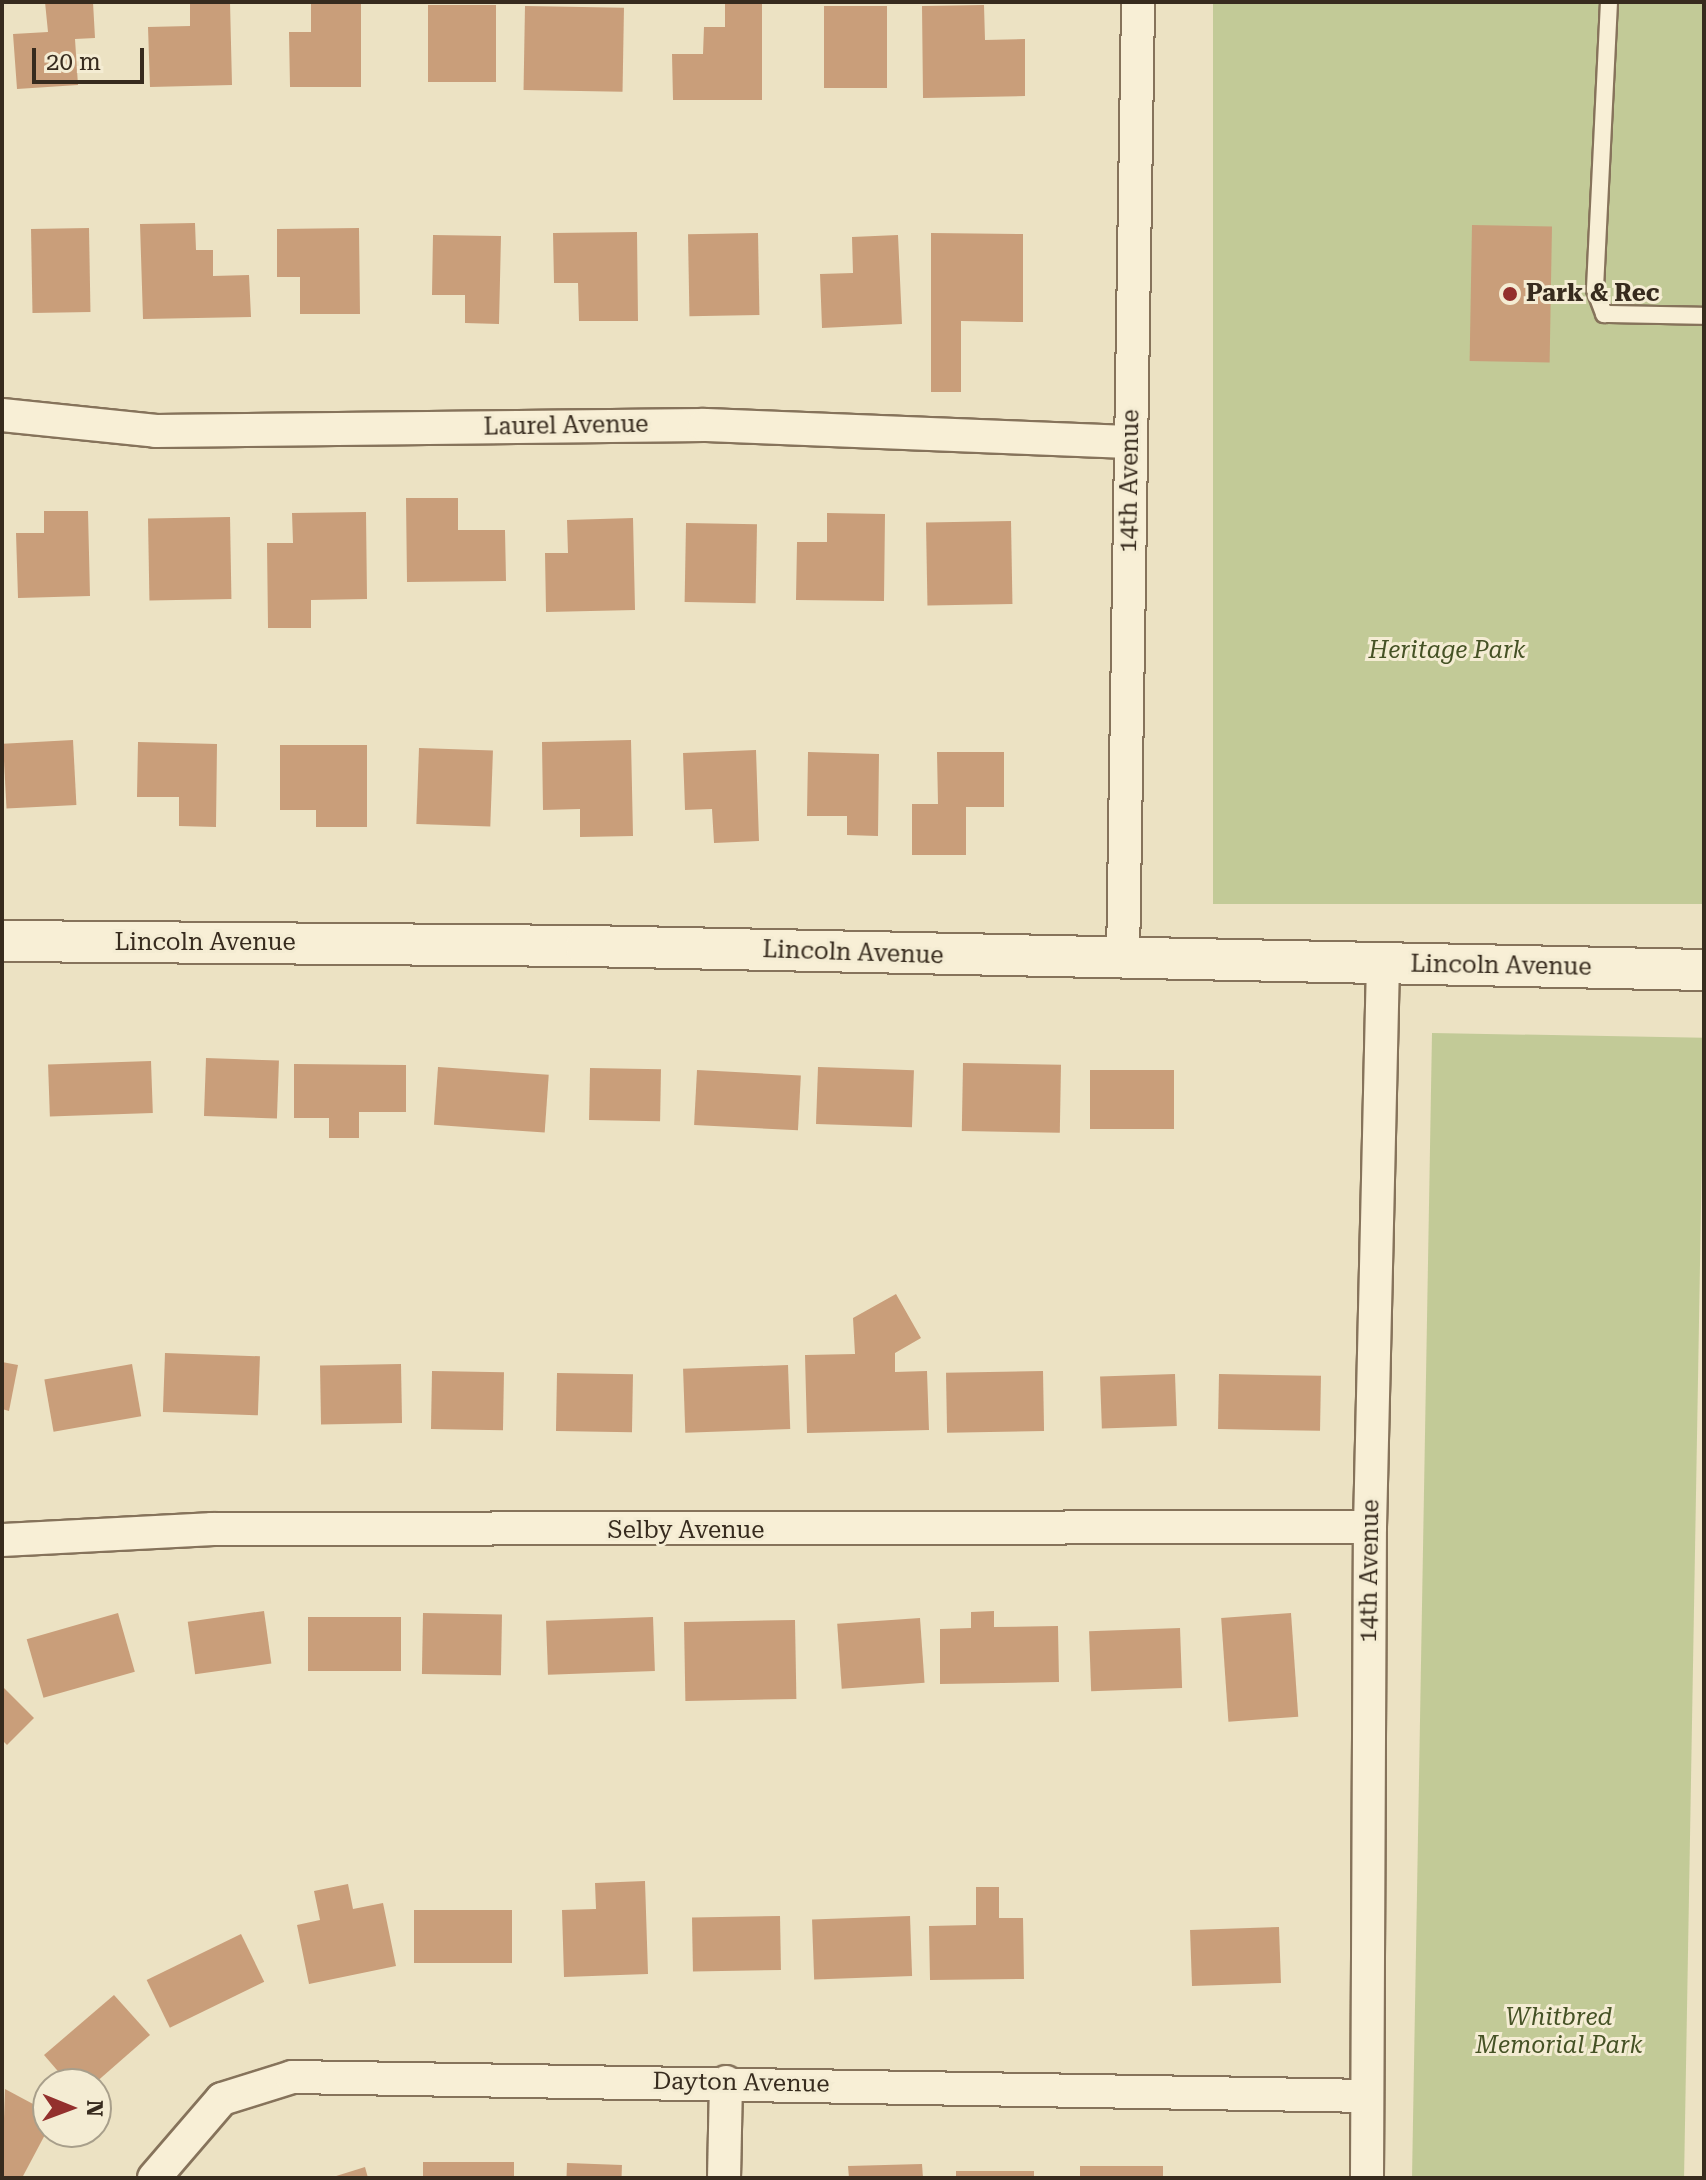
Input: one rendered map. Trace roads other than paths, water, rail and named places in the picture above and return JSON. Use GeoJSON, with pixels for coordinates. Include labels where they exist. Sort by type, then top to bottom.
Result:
{"type":"FeatureCollection","features":[{"type":"Feature","properties":{"kind":"street","name":"14th Avenue"},"geometry":{"type":"LineString","coordinates":[[1123,960],[1138,2]]}},
{"type":"Feature","properties":{"kind":"street","name":"Laurel Avenue"},"geometry":{"type":"LineString","coordinates":[[2,415],[156,431],[704,425],[1131,442]]}},
{"type":"Feature","properties":{"kind":"street","name":"Lincoln Avenue"},"geometry":{"type":"LineString","coordinates":[[2,941],[586,946],[1123,960],[1704,970]]}},
{"type":"Feature","properties":{"kind":"street","name":"14th Avenue"},"geometry":{"type":"LineString","coordinates":[[1367,2178],[1370,1527],[1383,964]]}},
{"type":"Feature","properties":{"kind":"street","name":"Selby Avenue"},"geometry":{"type":"LineString","coordinates":[[2,1540],[212,1529],[1370,1527]]}},
{"type":"Feature","properties":{"kind":"street","name":"Dayton Avenue"},"geometry":{"type":"LineString","coordinates":[[154,2178],[222,2099],[292,2077],[726,2082],[1367,2096]]}},
{"type":"Feature","properties":{"kind":"street"},"geometry":{"type":"LineString","coordinates":[[724,2178],[726,2082]]}},
{"type":"Feature","properties":{"kind":"lane"},"geometry":{"type":"LineString","coordinates":[[1609,2],[1595,290],[1604,314],[1704,316]]}},
{"type":"Feature","properties":{"kind":"place","name":"Park & Rec"},"geometry":{"type":"Point","coordinates":[1510,294]}},
{"type":"Feature","properties":{"kind":"park label","name":"Heritage Park"},"geometry":{"type":"Point","coordinates":[1447,651]}},
{"type":"Feature","properties":{"kind":"park label","name":"Whitbred Memorial Park"},"geometry":{"type":"Point","coordinates":[1559,2032]}}]}
